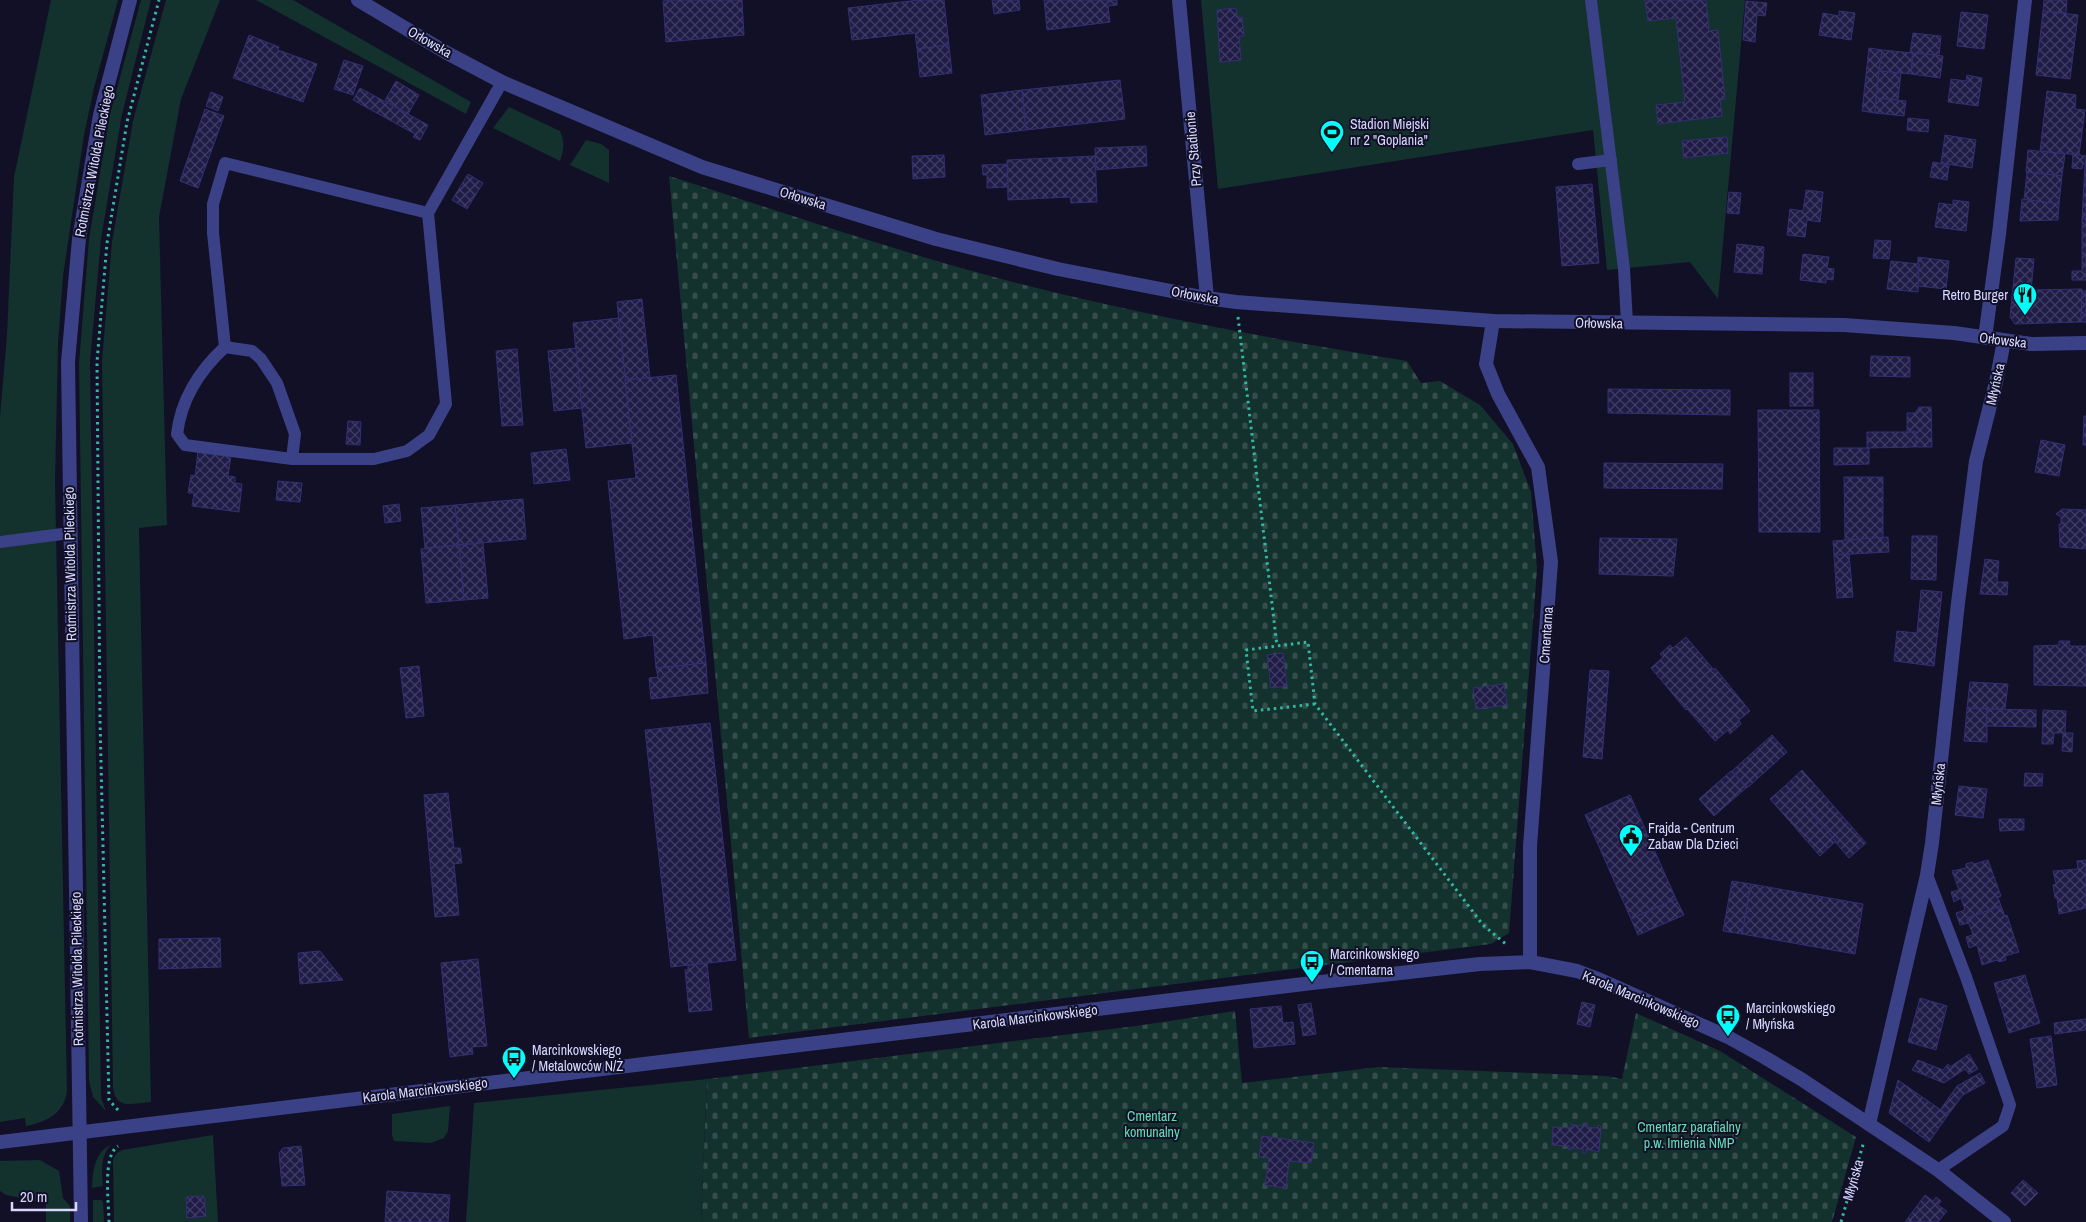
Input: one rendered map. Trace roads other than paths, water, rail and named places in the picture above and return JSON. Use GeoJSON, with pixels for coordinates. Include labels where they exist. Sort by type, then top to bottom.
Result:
{"type":"FeatureCollection","features":[{"type":"Feature","properties":{"kind":"street","name":"Rotmistrza Witolda Pileckiego"},"geometry":{"type":"LineString","coordinates":[[81,1222],[68,362],[79,238],[100,115],[130,0]]}},
{"type":"Feature","properties":{"kind":"street","name":"Orłowska"},"geometry":{"type":"LineString","coordinates":[[358,0],[502,82],[712,170],[936,239],[1058,269],[1236,302],[1493,321],[1844,325],[1937,332],[2031,344],[2086,343]]}},
{"type":"Feature","properties":{"kind":"street","name":"Przy Stadionie"},"geometry":{"type":"LineString","coordinates":[[1179,0],[1207,298]]}},
{"type":"Feature","properties":{"kind":"street"},"geometry":{"type":"LineString","coordinates":[[1985,338],[2026,0]]}},
{"type":"Feature","properties":{"kind":"street","name":"Cmentarna"},"geometry":{"type":"LineString","coordinates":[[1493,321],[1486,364],[1498,394],[1538,467],[1551,562],[1530,846],[1530,962]]}},
{"type":"Feature","properties":{"kind":"street","name":"Młyńska"},"geometry":{"type":"LineString","coordinates":[[1868,1124],[1927,875],[1976,461],[1996,382],[2004,341]]}},
{"type":"Feature","properties":{"kind":"street","name":"Karola Marcinkowskiego"},"geometry":{"type":"LineString","coordinates":[[0,1142],[1302,984],[1480,964],[1530,962],[1577,971],[1728,1037],[1801,1079],[1938,1170],[2004,1222]]}},
{"type":"Feature","properties":{"kind":"lane"},"geometry":{"type":"LineString","coordinates":[[1592,0],[1624,269],[1626,323]]}},
{"type":"Feature","properties":{"kind":"lane"},"geometry":{"type":"LineString","coordinates":[[225,347],[210,361],[195,382],[179,415],[177,434],[185,445],[292,459],[374,459],[407,451],[429,435],[446,404],[428,212],[502,82]]}},
{"type":"Feature","properties":{"kind":"lane"},"geometry":{"type":"LineString","coordinates":[[1578,164],[1612,160]]}},
{"type":"Feature","properties":{"kind":"lane"},"geometry":{"type":"LineString","coordinates":[[225,347],[213,233],[213,204],[225,163],[428,212]]}},
{"type":"Feature","properties":{"kind":"lane"},"geometry":{"type":"LineString","coordinates":[[225,347],[252,351],[261,359],[277,383],[295,434],[292,459]]}},
{"type":"Feature","properties":{"kind":"lane"},"geometry":{"type":"LineString","coordinates":[[0,542],[70,533]]}},
{"type":"Feature","properties":{"kind":"lane"},"geometry":{"type":"LineString","coordinates":[[1927,875],[1966,977],[2010,1105],[2003,1126],[1938,1170]]}},
{"type":"Feature","properties":{"kind":"place","name":"Stadion Miejski nr 2 \"Goplania\""},"geometry":{"type":"Point","coordinates":[1332,153]}},
{"type":"Feature","properties":{"kind":"place","name":"Retro Burger"},"geometry":{"type":"Point","coordinates":[2025,316]}},
{"type":"Feature","properties":{"kind":"place","name":"Frajda - Centrum Zabaw Dla Dzieci"},"geometry":{"type":"Point","coordinates":[1631,857]}},
{"type":"Feature","properties":{"kind":"place","name":"Marcinkowskiego / Cmentarna"},"geometry":{"type":"Point","coordinates":[1312,983]}},
{"type":"Feature","properties":{"kind":"place","name":"Marcinkowskiego / Młyńska"},"geometry":{"type":"Point","coordinates":[1728,1037]}},
{"type":"Feature","properties":{"kind":"place","name":"Marcinkowskiego / Metalowców N/Ż"},"geometry":{"type":"Point","coordinates":[514,1079]}},
{"type":"Feature","properties":{"kind":"park label","name":"Cmentarz komunalny"},"geometry":{"type":"Point","coordinates":[1152,1124]}},
{"type":"Feature","properties":{"kind":"park label","name":"Cmentarz parafialny p.w. Imienia NMP"},"geometry":{"type":"Point","coordinates":[1689,1136]}}]}
